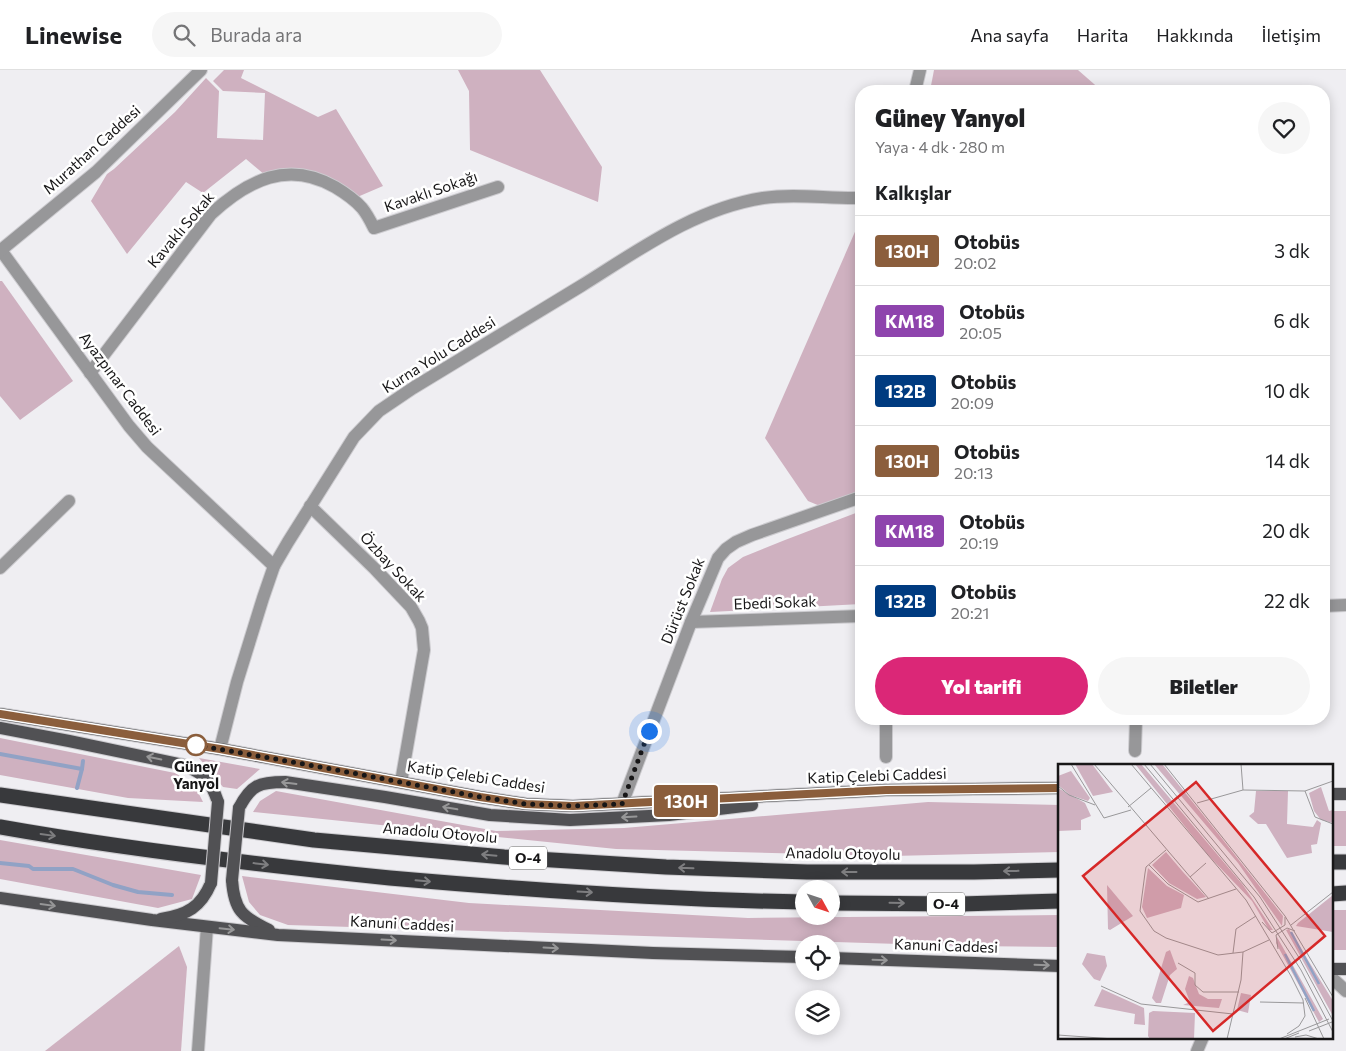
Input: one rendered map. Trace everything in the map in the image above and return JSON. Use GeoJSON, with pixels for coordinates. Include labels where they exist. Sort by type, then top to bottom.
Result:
{"type":"FeatureCollection","features":[{"type":"Feature","properties":{"kind":"highway","name":"Anadolu Otoyolu"},"geometry":{"type":"LineString","coordinates":[[0,795],[314,840],[504,857],[666,867],[807,872],[1058,870]]}},
{"type":"Feature","properties":{"kind":"highway","name":"O-4"},"geometry":{"type":"LineString","coordinates":[[0,827],[163,852],[279,866],[473,885],[672,898],[795,902]]}},
{"type":"Feature","properties":{"kind":"highway","name":"O-4"},"geometry":{"type":"LineString","coordinates":[[840,903],[961,904],[1058,901]]}},
{"type":"Feature","properties":{"kind":"main road","name":"Katip Çelebi Caddesi"},"geometry":{"type":"LineString","coordinates":[[0,715],[220,749],[526,804],[573,806],[886,790],[1058,788]]}},
{"type":"Feature","properties":{"kind":"main road"},"geometry":{"type":"LineString","coordinates":[[0,728],[184,765],[207,778],[213,787],[218,802],[211,883],[206,895],[197,905],[184,913],[169,918],[152,920]]}},
{"type":"Feature","properties":{"kind":"main road"},"geometry":{"type":"LineString","coordinates":[[278,935],[256,924],[236,906],[232,880],[239,808],[246,794],[258,785],[270,782],[285,782],[490,815],[570,820],[669,815],[886,790]]}},
{"type":"Feature","properties":{"kind":"main road","name":"Kanuni Caddesi"},"geometry":{"type":"LineString","coordinates":[[0,898],[152,920],[278,935],[643,952],[795,957]]}},
{"type":"Feature","properties":{"kind":"main road","name":"Kanuni Caddesi"},"geometry":{"type":"LineString","coordinates":[[840,958],[1058,966]]}},
{"type":"Feature","properties":{"kind":"street","name":"Murathan Caddesi"},"geometry":{"type":"LineString","coordinates":[[0,250],[96,172],[201,70]]}},
{"type":"Feature","properties":{"kind":"street"},"geometry":{"type":"LineString","coordinates":[[916,85],[920,70]]}},
{"type":"Feature","properties":{"kind":"street","name":"Kavaklı Sokak"},"geometry":{"type":"LineString","coordinates":[[90,373],[211,214],[244,189],[282,174],[295,173],[309,176],[348,194],[363,209],[374,228]]}},
{"type":"Feature","properties":{"kind":"street","name":"Kavaklı Sokağı"},"geometry":{"type":"LineString","coordinates":[[374,228],[498,187]]}},
{"type":"Feature","properties":{"kind":"street","name":"Kurna Yolu Caddesi"},"geometry":{"type":"LineString","coordinates":[[220,749],[240,672],[274,566],[354,437],[380,411],[413,388],[676,228],[699,216],[718,209],[782,195],[855,198]]}},
{"type":"Feature","properties":{"kind":"street","name":"Ayazpınar Caddesi"},"geometry":{"type":"LineString","coordinates":[[0,250],[129,426],[147,447],[274,566]]}},
{"type":"Feature","properties":{"kind":"street","name":"Dürüst Sokak"},"geometry":{"type":"LineString","coordinates":[[622,804],[691,622],[718,558],[736,542],[752,535],[855,499]]}},
{"type":"Feature","properties":{"kind":"street"},"geometry":{"type":"LineString","coordinates":[[0,568],[69,501]]}},
{"type":"Feature","properties":{"kind":"street","name":"Özbay Sokak"},"geometry":{"type":"LineString","coordinates":[[310,506],[403,597],[416,614],[422,628],[424,650],[401,782]]}},
{"type":"Feature","properties":{"kind":"street"},"geometry":{"type":"LineString","coordinates":[[1330,606],[1346,605]]}},
{"type":"Feature","properties":{"kind":"street","name":"Ebedi Sokak"},"geometry":{"type":"LineString","coordinates":[[691,622],[855,616]]}},
{"type":"Feature","properties":{"kind":"street"},"geometry":{"type":"LineString","coordinates":[[886,725],[886,757]]}},
{"type":"Feature","properties":{"kind":"street"},"geometry":{"type":"LineString","coordinates":[[1135,751],[1136,725]]}},
{"type":"Feature","properties":{"kind":"street"},"geometry":{"type":"LineString","coordinates":[[198,1051],[207,927]]}},
{"type":"Feature","properties":{"kind":"street"},"geometry":{"type":"LineString","coordinates":[[1334,980],[1346,990]]}},
{"type":"Feature","properties":{"kind":"street"},"geometry":{"type":"LineString","coordinates":[[1197,1051],[1203,1038]]}},
{"type":"Feature","properties":{"kind":"shaded area"},"geometry":{"type":"Polygon","coordinates":[[[224,70],[244,70],[241,78],[318,117],[336,109],[383,186],[355,198],[347,188],[329,177],[306,170],[265,175],[246,159],[203,193],[186,182],[127,254],[91,201],[107,174],[175,112],[206,78],[219,91],[217,138],[263,140],[265,93],[223,91],[213,81],[224,70]]]}},
{"type":"Feature","properties":{"kind":"shaded area"},"geometry":{"type":"Polygon","coordinates":[[[458,70],[540,70],[602,167],[598,202],[470,150],[469,91],[458,70]]]}},
{"type":"Feature","properties":{"kind":"shaded area"},"geometry":{"type":"Polygon","coordinates":[[[934,70],[1078,70],[1095,85],[931,85],[934,70]]]}},
{"type":"Feature","properties":{"kind":"shaded area"},"geometry":{"type":"Polygon","coordinates":[[[855,232],[855,492],[820,506],[808,501],[765,438],[855,232]]]}},
{"type":"Feature","properties":{"kind":"shaded area"},"geometry":{"type":"Polygon","coordinates":[[[0,281],[2,281],[73,381],[20,420],[0,396],[0,281]]]}},
{"type":"Feature","properties":{"kind":"shaded area"},"geometry":{"type":"Polygon","coordinates":[[[855,513],[855,604],[710,612],[728,568],[743,557],[855,513]]]}},
{"type":"Feature","properties":{"kind":"shaded area"},"geometry":{"type":"Polygon","coordinates":[[[0,738],[175,773],[194,784],[203,802],[128,798],[0,775],[0,738]]]}},
{"type":"Feature","properties":{"kind":"shaded area"},"geometry":{"type":"Polygon","coordinates":[[[199,758],[260,769],[237,789],[223,787],[199,758]]]}},
{"type":"Feature","properties":{"kind":"shaded area"},"geometry":{"type":"Polygon","coordinates":[[[276,791],[496,831],[624,828],[928,802],[1058,805],[1058,852],[892,856],[616,849],[253,812],[260,801],[276,791]]]}},
{"type":"Feature","properties":{"kind":"shaded area"},"geometry":{"type":"Polygon","coordinates":[[[1334,811],[1346,811],[1346,846],[1334,846],[1334,811]]]}},
{"type":"Feature","properties":{"kind":"shaded area"},"geometry":{"type":"Polygon","coordinates":[[[0,840],[201,875],[192,899],[158,908],[0,879],[0,840]]]}},
{"type":"Feature","properties":{"kind":"shaded area"},"geometry":{"type":"Polygon","coordinates":[[[242,876],[469,903],[748,918],[795,918],[795,925],[840,925],[840,917],[1058,915],[1058,947],[840,942],[840,935],[795,935],[795,941],[288,925],[260,915],[249,902],[242,876]]]}},
{"type":"Feature","properties":{"kind":"shaded area"},"geometry":{"type":"Polygon","coordinates":[[[1334,910],[1346,910],[1346,950],[1334,950],[1334,910]]]}},
{"type":"Feature","properties":{"kind":"shaded area"},"geometry":{"type":"Polygon","coordinates":[[[179,946],[187,967],[181,1051],[45,1051],[179,946]]]}},
{"type":"Feature","properties":{"kind":"waterway"},"geometry":{"type":"LineString","coordinates":[[0,754],[82,769]]}},
{"type":"Feature","properties":{"kind":"waterway"},"geometry":{"type":"LineString","coordinates":[[77,788],[83,761]]}},
{"type":"Feature","properties":{"kind":"waterway"},"geometry":{"type":"LineString","coordinates":[[0,863],[29,866],[33,869],[73,869],[113,885],[138,892],[172,895]]}},
{"type":"Feature","properties":{"kind":"bus line","name":"130H"},"geometry":{"type":"LineString","coordinates":[[0,714],[220,749],[526,804],[573,806],[886,790],[1058,788]]}},
{"type":"Feature","properties":{"kind":"place","name":"Güney Yanyol"},"geometry":{"type":"Point","coordinates":[196,745]}},
{"type":"Feature","properties":{"kind":"route"},"geometry":{"type":"LineString","coordinates":[[196,745],[480,797],[526,804],[573,806],[622,804],[649,731]]}}]}
